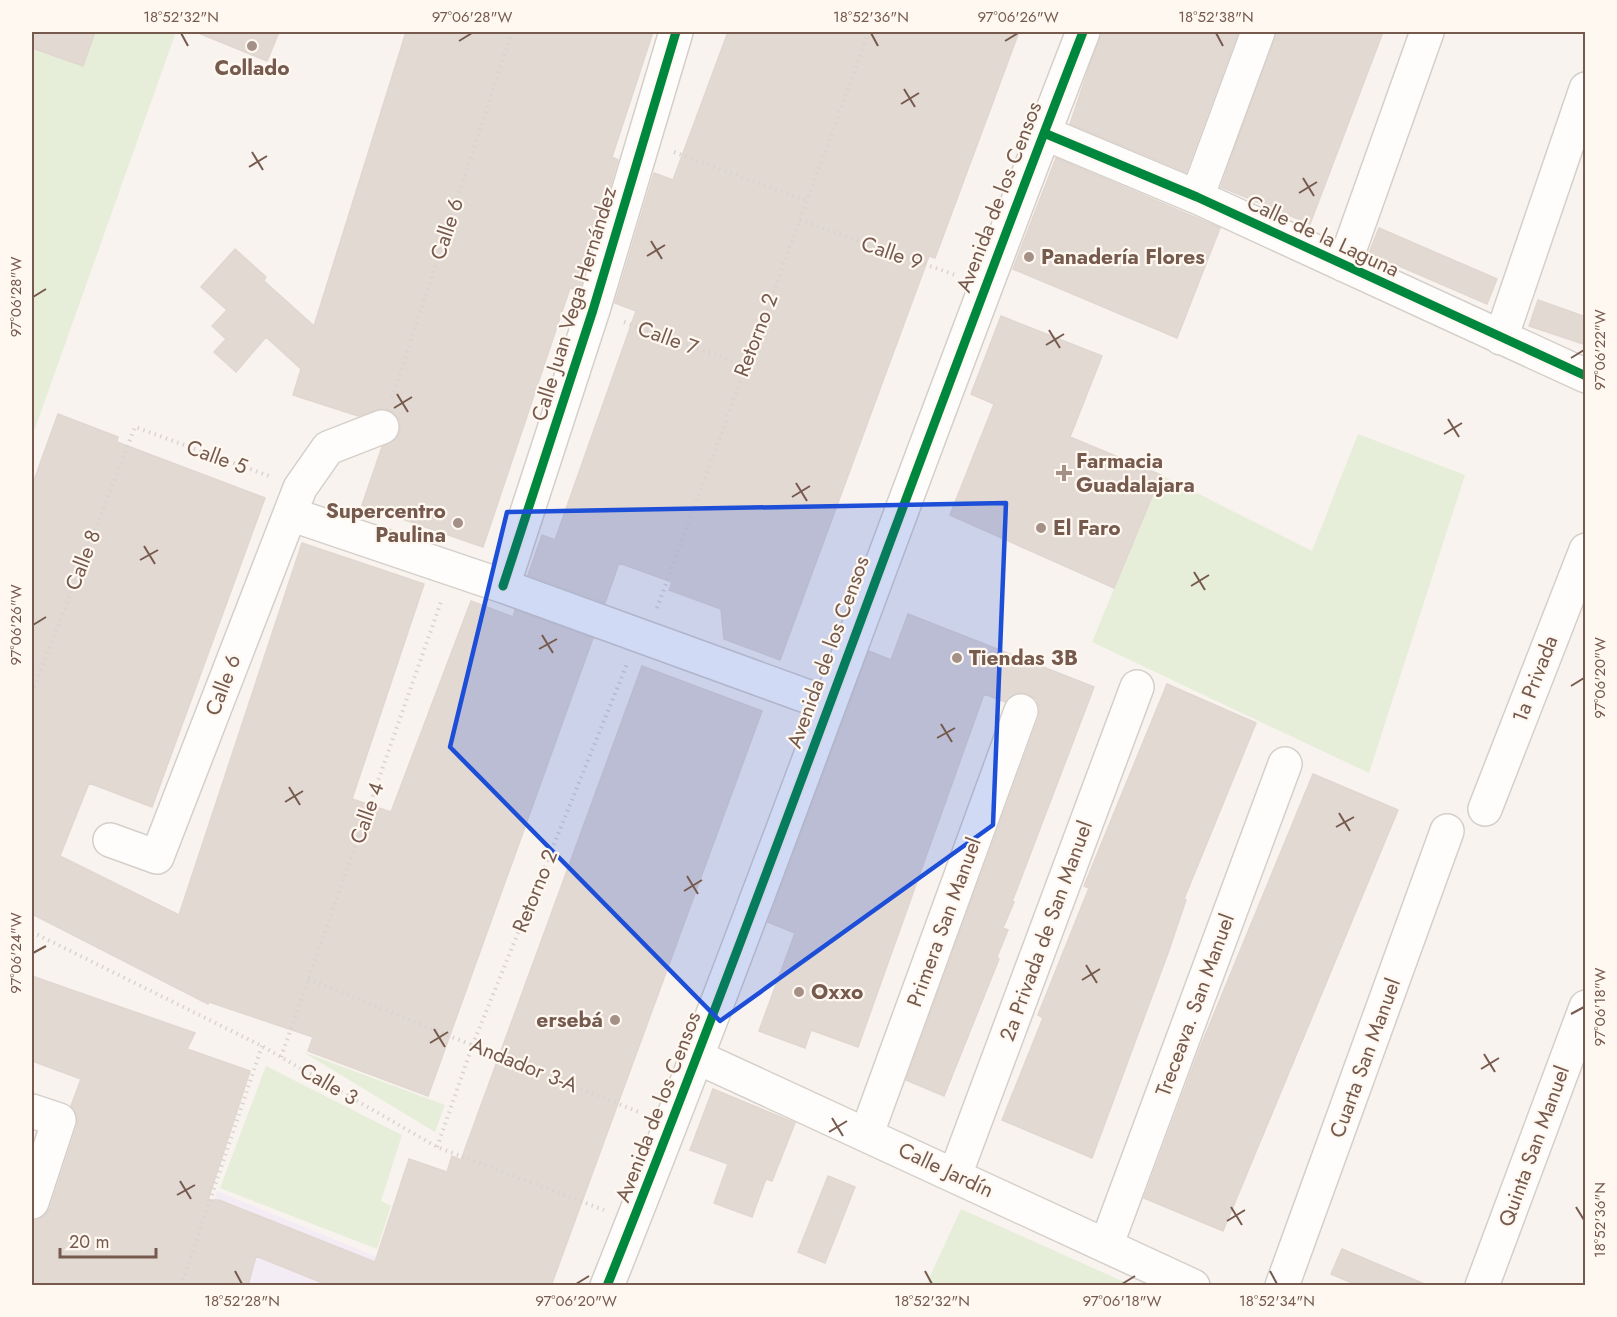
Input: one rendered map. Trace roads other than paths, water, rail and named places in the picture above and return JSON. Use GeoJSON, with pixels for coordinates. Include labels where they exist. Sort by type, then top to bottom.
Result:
{"type":"FeatureCollection","features":[{"type":"Feature","properties":{"kind":"street","name":"Calle Juan Vega Hernández"},"geometry":{"type":"LineString","coordinates":[[503,586],[593,310],[676,32]]}},
{"type":"Feature","properties":{"kind":"street","name":"Avenida de los Censos"},"geometry":{"type":"LineString","coordinates":[[607,1286],[697,1057],[984,285],[1083,32]]}},
{"type":"Feature","properties":{"kind":"street"},"geometry":{"type":"LineString","coordinates":[[1197,197],[1258,32]]}},
{"type":"Feature","properties":{"kind":"street"},"geometry":{"type":"LineString","coordinates":[[1344,265],[1427,32]]}},
{"type":"Feature","properties":{"kind":"street"},"geometry":{"type":"LineString","coordinates":[[1501,338],[1586,89]]}},
{"type":"Feature","properties":{"kind":"street","name":"Calle de la Laguna"},"geometry":{"type":"LineString","coordinates":[[1044,132],[1197,197],[1586,376]]}},
{"type":"Feature","properties":{"kind":"street","name":"Calle 6"},"geometry":{"type":"LineString","coordinates":[[110,840],[157,857],[295,501],[328,448],[382,427]]}},
{"type":"Feature","properties":{"kind":"street"},"geometry":{"type":"LineString","coordinates":[[295,501],[453,568],[828,704]]}},
{"type":"Feature","properties":{"kind":"street","name":"1a Privada"},"geometry":{"type":"LineString","coordinates":[[1485,809],[1586,550]]}},
{"type":"Feature","properties":{"kind":"street","name":"2a Privada de San Manuel"},"geometry":{"type":"LineString","coordinates":[[955,1175],[1137,687]]}},
{"type":"Feature","properties":{"kind":"street","name":"Primera San Manuel"},"geometry":{"type":"LineString","coordinates":[[867,1133],[1021,711]]}},
{"type":"Feature","properties":{"kind":"street","name":"Treceava. San Manuel"},"geometry":{"type":"LineString","coordinates":[[1106,1246],[1285,764]]}},
{"type":"Feature","properties":{"kind":"street","name":"Cuarta San Manuel"},"geometry":{"type":"LineString","coordinates":[[1282,1286],[1447,831]]}},
{"type":"Feature","properties":{"kind":"street","name":"Quinta San Manuel"},"geometry":{"type":"LineString","coordinates":[[1482,1286],[1586,1007]]}},
{"type":"Feature","properties":{"kind":"street","name":"Calle Jardín"},"geometry":{"type":"LineString","coordinates":[[697,1057],[867,1133],[1193,1286]]}},
{"type":"Feature","properties":{"kind":"street"},"geometry":{"type":"LineString","coordinates":[[32,1202],[45,1115]]}},
{"type":"Feature","properties":{"kind":"place","name":"Collado"},"geometry":{"type":"Point","coordinates":[252,46]}},
{"type":"Feature","properties":{"kind":"place","name":"Panadería Flores"},"geometry":{"type":"Point","coordinates":[1029,257]}},
{"type":"Feature","properties":{"kind":"place","name":"Farmacia Guadalajara"},"geometry":{"type":"Point","coordinates":[1064,473]}},
{"type":"Feature","properties":{"kind":"place","name":"Supercentro Paulina"},"geometry":{"type":"Point","coordinates":[458,523]}},
{"type":"Feature","properties":{"kind":"place","name":"El Faro"},"geometry":{"type":"Point","coordinates":[1041,528]}},
{"type":"Feature","properties":{"kind":"place","name":"Tiendas 3B"},"geometry":{"type":"Point","coordinates":[957,658]}},
{"type":"Feature","properties":{"kind":"place","name":"Oxxo"},"geometry":{"type":"Point","coordinates":[799,992]}},
{"type":"Feature","properties":{"kind":"place","name":"ersebá"},"geometry":{"type":"Point","coordinates":[615,1020]}}]}
